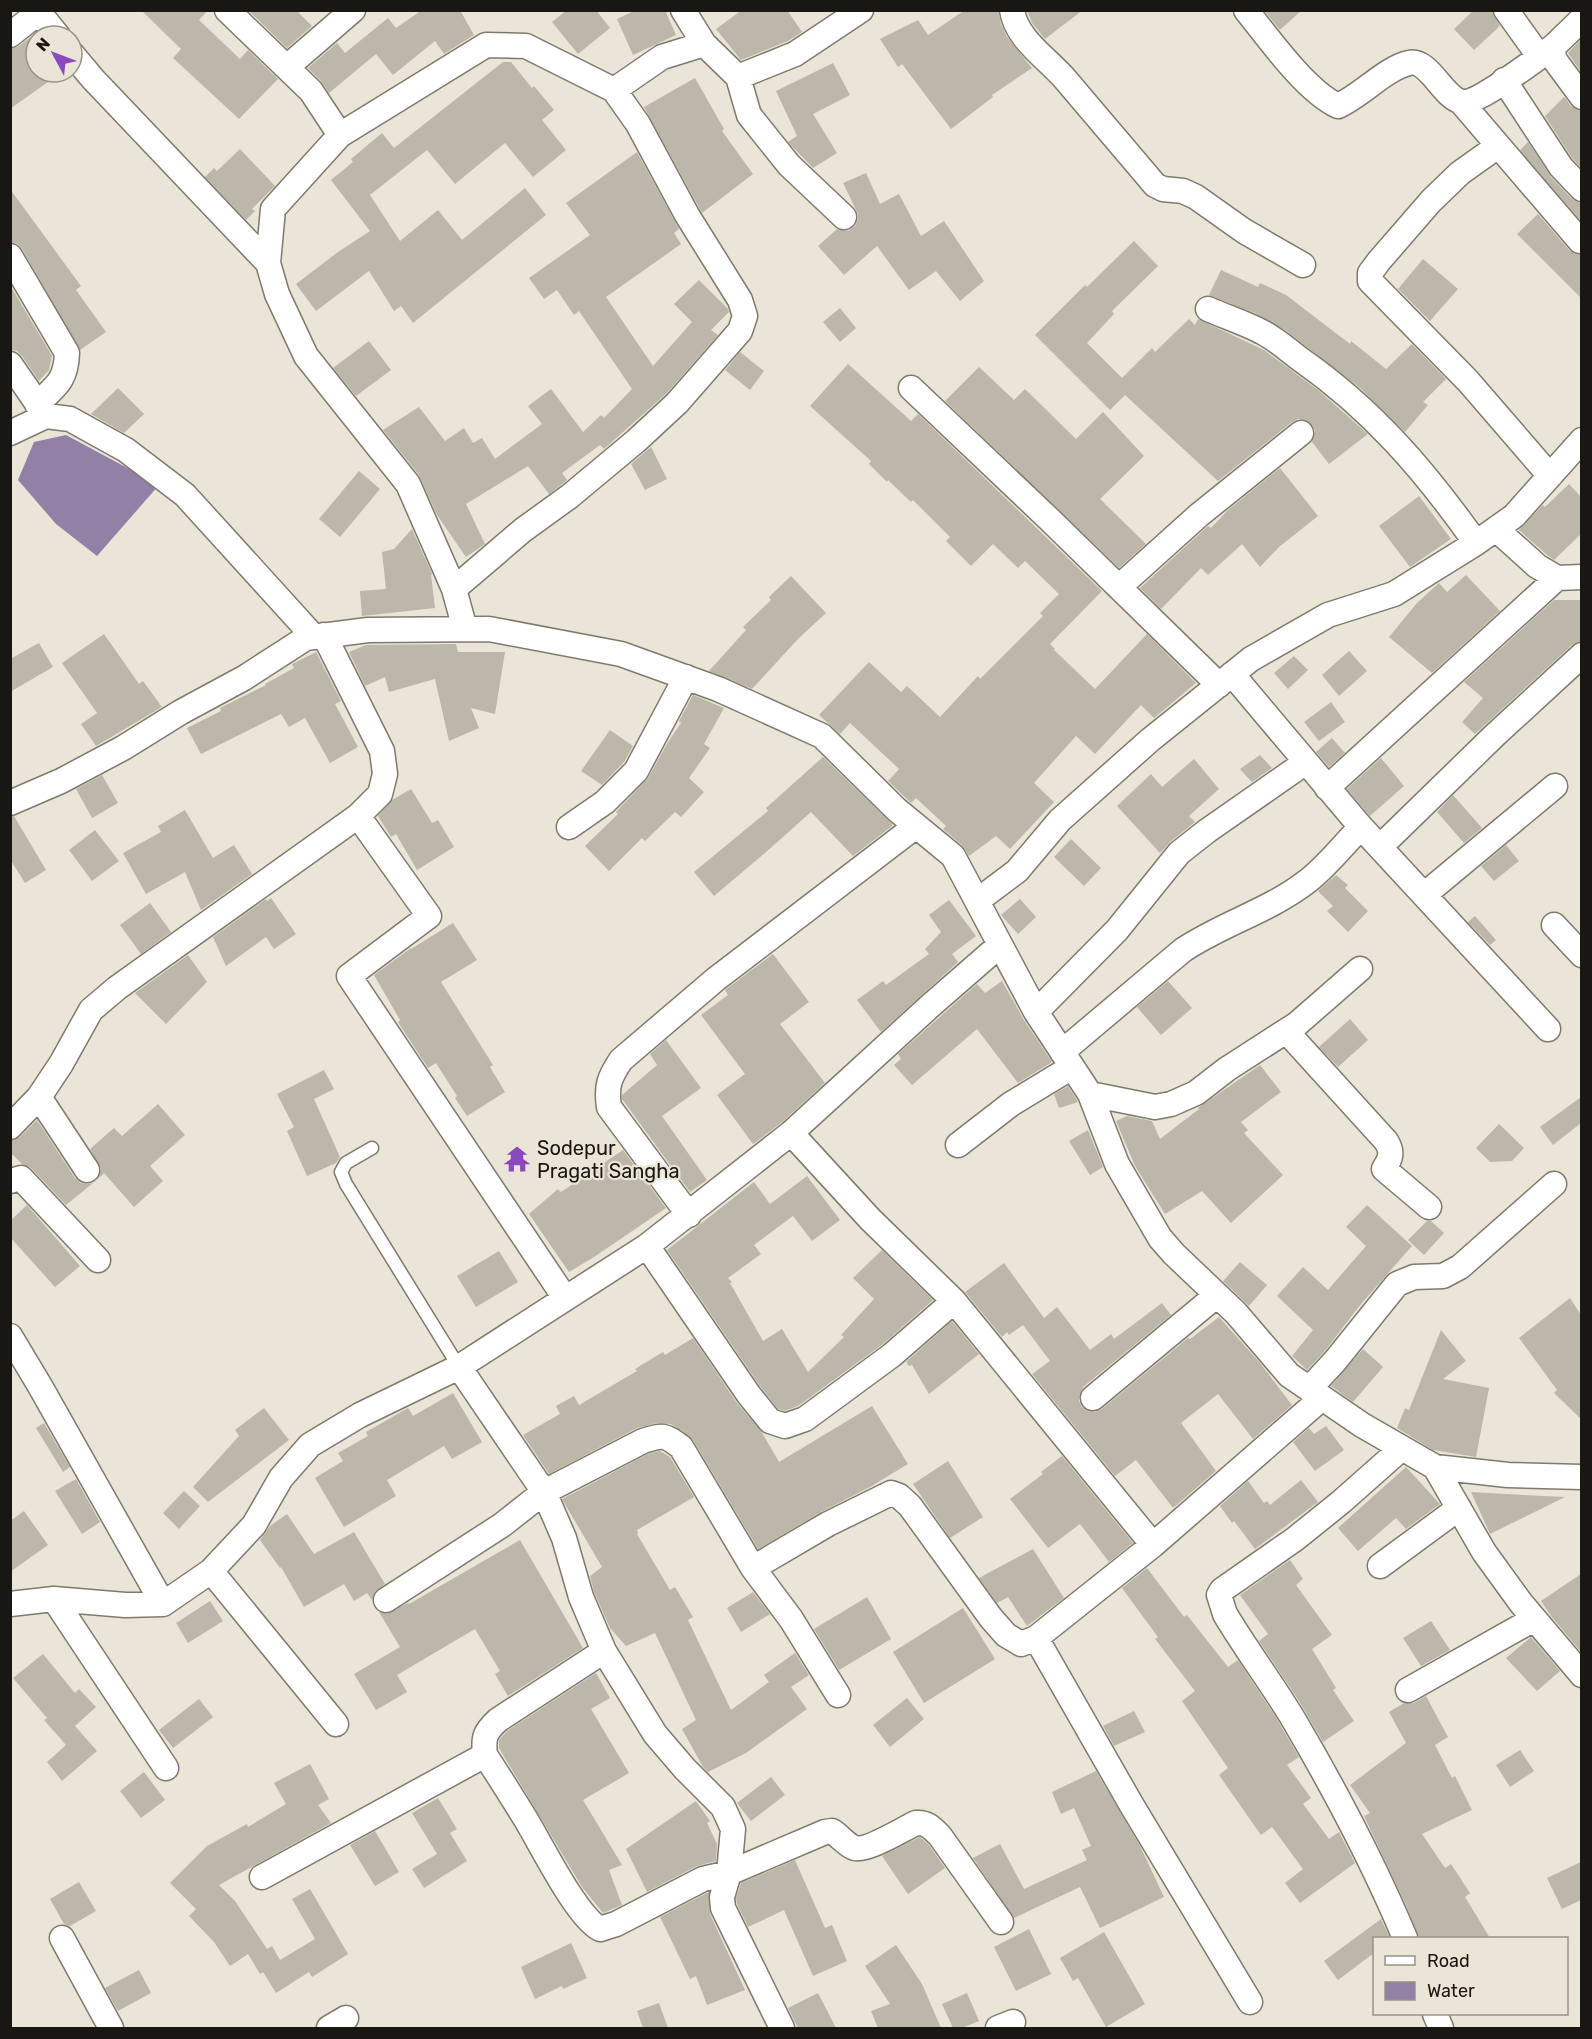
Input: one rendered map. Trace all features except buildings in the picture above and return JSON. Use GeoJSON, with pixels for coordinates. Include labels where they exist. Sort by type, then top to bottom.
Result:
{"type":"FeatureCollection","features":[{"type":"Feature","properties":{"kind":"street"},"geometry":{"type":"LineString","coordinates":[[227,10],[310,91],[340,135]]}},
{"type":"Feature","properties":{"kind":"street"},"geometry":{"type":"LineString","coordinates":[[286,67],[353,10]]}},
{"type":"Feature","properties":{"kind":"street"},"geometry":{"type":"LineString","coordinates":[[683,10],[704,44],[738,77],[749,115],[789,165],[844,217]]}},
{"type":"Feature","properties":{"kind":"street"},"geometry":{"type":"LineString","coordinates":[[738,77],[795,54],[861,10]]}},
{"type":"Feature","properties":{"kind":"street"},"geometry":{"type":"LineString","coordinates":[[1012,10],[1013,18],[1026,39],[1063,76],[1155,185],[1163,189],[1190,194],[1244,231],[1304,266]]}},
{"type":"Feature","properties":{"kind":"street"},"geometry":{"type":"LineString","coordinates":[[1246,10],[1308,84],[1328,101],[1338,106],[1349,101],[1393,70],[1410,62],[1419,64],[1451,96],[1461,102],[1580,241]]}},
{"type":"Feature","properties":{"kind":"street"},"geometry":{"type":"LineString","coordinates":[[1506,10],[1554,59],[1581,97]]}},
{"type":"Feature","properties":{"kind":"street"},"geometry":{"type":"LineString","coordinates":[[1461,102],[1471,101],[1546,52],[1581,17],[1577,10]]}},
{"type":"Feature","properties":{"kind":"street"},"geometry":{"type":"LineString","coordinates":[[10,35],[38,12],[48,24]]}},
{"type":"Feature","properties":{"kind":"street"},"geometry":{"type":"LineString","coordinates":[[614,90],[662,57],[704,44]]}},
{"type":"Feature","properties":{"kind":"street"},"geometry":{"type":"LineString","coordinates":[[454,589],[523,530],[570,496],[636,441],[677,403],[740,331],[745,316],[740,300],[687,215],[638,124],[614,90],[526,46],[486,45],[340,135],[273,209],[268,263],[277,294],[306,356],[408,484],[454,589],[465,629]]}},
{"type":"Feature","properties":{"kind":"street"},"geometry":{"type":"LineString","coordinates":[[84,68],[268,263]]}},
{"type":"Feature","properties":{"kind":"street"},"geometry":{"type":"LineString","coordinates":[[1504,80],[1562,167],[1581,189]]}},
{"type":"Feature","properties":{"kind":"street"},"geometry":{"type":"LineString","coordinates":[[1498,146],[1460,173],[1431,201],[1379,261],[1370,273],[1370,281],[1468,381],[1550,476]]}},
{"type":"Feature","properties":{"kind":"street"},"geometry":{"type":"LineString","coordinates":[[10,256],[67,353],[66,371],[41,410],[10,433]]}},
{"type":"Feature","properties":{"kind":"street"},"geometry":{"type":"LineString","coordinates":[[1208,309],[1263,333],[1360,405],[1445,499],[1476,543]]}},
{"type":"Feature","properties":{"kind":"street"},"geometry":{"type":"LineString","coordinates":[[10,364],[41,410],[70,419],[126,450],[185,495],[319,636],[382,751],[385,774],[380,794],[358,816],[117,988],[91,1010],[61,1064],[39,1097],[10,1127]]}},
{"type":"Feature","properties":{"kind":"street"},"geometry":{"type":"LineString","coordinates":[[911,388],[1119,586],[1225,679],[1306,762],[1361,827],[1548,1029]]}},
{"type":"Feature","properties":{"kind":"street"},"geometry":{"type":"LineString","coordinates":[[1119,586],[1199,514],[1301,433]]}},
{"type":"Feature","properties":{"kind":"street"},"geometry":{"type":"LineString","coordinates":[[977,901],[1017,871],[1060,820],[1150,741],[1251,659],[1328,615],[1394,594],[1476,543],[1515,516],[1581,440]]}},
{"type":"Feature","properties":{"kind":"street"},"geometry":{"type":"LineString","coordinates":[[1496,529],[1537,566],[1557,578],[1581,577]]}},
{"type":"Feature","properties":{"kind":"street"},"geometry":{"type":"LineString","coordinates":[[1327,788],[1557,578]]}},
{"type":"Feature","properties":{"kind":"street"},"geometry":{"type":"LineString","coordinates":[[10,803],[61,782],[123,748],[181,712],[244,678],[306,638],[368,630],[489,629],[621,654],[717,689],[822,736],[897,810],[953,856],[1036,1012],[1090,1094],[1117,1164],[1160,1238],[1236,1313],[1289,1375],[1362,1425],[1435,1467],[1508,1475],[1581,1477]]}},
{"type":"Feature","properties":{"kind":"street"},"geometry":{"type":"LineString","coordinates":[[1380,847],[1581,655]]}},
{"type":"Feature","properties":{"kind":"street"},"geometry":{"type":"LineString","coordinates":[[569,827],[605,802],[636,771],[686,677]]}},
{"type":"Feature","properties":{"kind":"street"},"geometry":{"type":"LineString","coordinates":[[1036,1012],[1117,930],[1179,853],[1306,762]]}},
{"type":"Feature","properties":{"kind":"street"},"geometry":{"type":"LineString","coordinates":[[1424,895],[1555,786]]}},
{"type":"Feature","properties":{"kind":"street"},"geometry":{"type":"LineString","coordinates":[[358,816],[429,916],[349,976],[565,1298]]}},
{"type":"Feature","properties":{"kind":"street"},"geometry":{"type":"LineString","coordinates":[[689,1215],[609,1107],[607,1090],[611,1075],[621,1060],[716,979],[916,826]]}},
{"type":"Feature","properties":{"kind":"street"},"geometry":{"type":"LineString","coordinates":[[958,1145],[1067,1060],[1146,979],[1202,937],[1280,899],[1307,882],[1361,827]]}},
{"type":"Feature","properties":{"kind":"street"},"geometry":{"type":"LineString","coordinates":[[1554,925],[1581,955]]}},
{"type":"Feature","properties":{"kind":"street"},"geometry":{"type":"LineString","coordinates":[[10,1604],[54,1599],[125,1605],[163,1604],[211,1571],[254,1525],[281,1478],[310,1445],[360,1415],[459,1367],[647,1246],[791,1133],[1000,945]]}},
{"type":"Feature","properties":{"kind":"street"},"geometry":{"type":"LineString","coordinates":[[1090,1094],[1155,1107],[1171,1104],[1196,1093],[1227,1069],[1287,1032],[1360,969]]}},
{"type":"Feature","properties":{"kind":"street"},"geometry":{"type":"LineString","coordinates":[[1287,1032],[1391,1149],[1391,1158],[1384,1169],[1429,1207]]}},
{"type":"Feature","properties":{"kind":"street"},"geometry":{"type":"LineString","coordinates":[[39,1097],[87,1170]]}},
{"type":"Feature","properties":{"kind":"street"},"geometry":{"type":"LineString","coordinates":[[791,1133],[870,1220],[954,1300],[1153,1545]]}},
{"type":"Feature","properties":{"kind":"street"},"geometry":{"type":"LineString","coordinates":[[10,1180],[21,1178],[98,1260]]}},
{"type":"Feature","properties":{"kind":"street"},"geometry":{"type":"LineString","coordinates":[[753,1568],[828,1524],[891,1493],[910,1506],[991,1618],[1006,1635],[1021,1644],[1036,1638],[1153,1545],[1316,1394],[1335,1361],[1397,1284],[1414,1277],[1443,1276],[1460,1267],[1554,1184]]}},
{"type":"Feature","properties":{"kind":"street"},"geometry":{"type":"LineString","coordinates":[[647,1246],[749,1395],[770,1421],[785,1426],[805,1419],[875,1368],[954,1300]]}},
{"type":"Feature","properties":{"kind":"street"},"geometry":{"type":"LineString","coordinates":[[1093,1398],[1217,1295]]}},
{"type":"Feature","properties":{"kind":"street"},"geometry":{"type":"LineString","coordinates":[[10,1336],[163,1604]]}},
{"type":"Feature","properties":{"kind":"street"},"geometry":{"type":"LineString","coordinates":[[459,1367],[544,1492],[564,1538],[581,1597],[604,1651],[655,1734],[685,1769],[723,1807],[733,1829],[729,1873],[722,1898],[723,1908],[774,2026]]}},
{"type":"Feature","properties":{"kind":"street"},"geometry":{"type":"LineString","coordinates":[[386,1600],[502,1525],[544,1492],[643,1442],[658,1437],[668,1437],[681,1447],[753,1568],[791,1619],[838,1695]]}},
{"type":"Feature","properties":{"kind":"street"},"geometry":{"type":"LineString","coordinates":[[1402,1448],[1295,1539],[1219,1594],[1225,1614],[1294,1721],[1339,1800],[1384,1888],[1405,1937]]}},
{"type":"Feature","properties":{"kind":"street"},"geometry":{"type":"LineString","coordinates":[[1435,1467],[1484,1552],[1534,1619],[1581,1675]]}},
{"type":"Feature","properties":{"kind":"street"},"geometry":{"type":"LineString","coordinates":[[1380,1566],[1459,1508]]}},
{"type":"Feature","properties":{"kind":"street"},"geometry":{"type":"LineString","coordinates":[[211,1571],[336,1724]]}},
{"type":"Feature","properties":{"kind":"street"},"geometry":{"type":"LineString","coordinates":[[54,1599],[166,1768]]}},
{"type":"Feature","properties":{"kind":"street"},"geometry":{"type":"LineString","coordinates":[[1408,1690],[1534,1619]]}},
{"type":"Feature","properties":{"kind":"street"},"geometry":{"type":"LineString","coordinates":[[1036,1638],[1131,1804],[1250,2002]]}},
{"type":"Feature","properties":{"kind":"street"},"geometry":{"type":"LineString","coordinates":[[604,1651],[498,1720],[487,1730],[484,1744],[485,1755],[525,1817],[565,1887],[591,1924],[600,1929],[616,1924],[703,1879],[729,1873],[825,1832],[832,1831],[858,1849],[923,1822],[940,1836],[1001,1922]]}},
{"type":"Feature","properties":{"kind":"street"},"geometry":{"type":"LineString","coordinates":[[262,1877],[485,1755]]}},
{"type":"Feature","properties":{"kind":"street"},"geometry":{"type":"LineString","coordinates":[[62,1938],[111,2028]]}},
{"type":"Feature","properties":{"kind":"lane"},"geometry":{"type":"LineString","coordinates":[[372,1148],[346,1163],[341,1172],[346,1184],[459,1367]]}},
{"type":"Feature","properties":{"kind":"water"},"geometry":{"type":"Polygon","coordinates":[[[66,435],[159,485],[97,556],[56,524],[18,480],[34,442],[66,435]]]}},
{"type":"Feature","properties":{"kind":"place","name":"Sodepur Pragati Sangha"},"geometry":{"type":"Point","coordinates":[517,1159]}}]}
